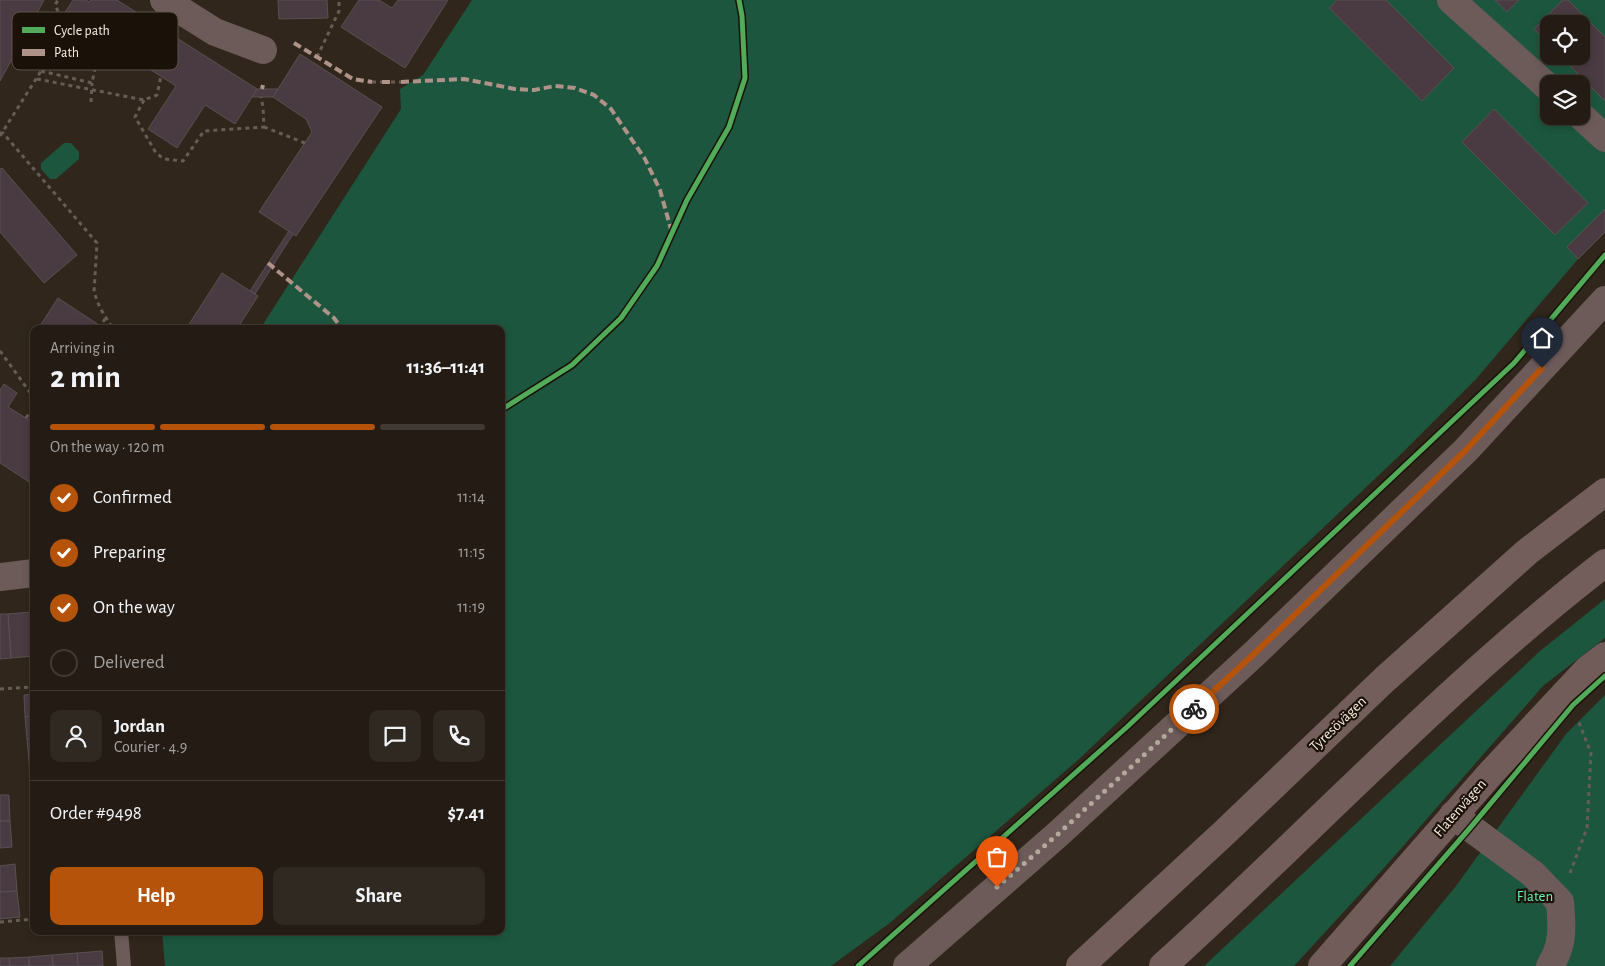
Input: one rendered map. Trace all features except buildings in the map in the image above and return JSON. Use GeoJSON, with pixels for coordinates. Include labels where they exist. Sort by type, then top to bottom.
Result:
{"type":"FeatureCollection","features":[{"type":"Feature","properties":{"kind":"highway","name":"Tyresövägen"},"geometry":{"type":"LineString","coordinates":[[1080,966],[1384,680],[1527,552],[1605,492]]}},
{"type":"Feature","properties":{"kind":"highway"},"geometry":{"type":"LineString","coordinates":[[1164,966],[1413,729],[1564,595],[1605,562]]}},
{"type":"Feature","properties":{"kind":"street"},"geometry":{"type":"LineString","coordinates":[[164,0],[214,32],[263,50]]}},
{"type":"Feature","properties":{"kind":"street"},"geometry":{"type":"LineString","coordinates":[[1451,0],[1540,80]]}},
{"type":"Feature","properties":{"kind":"street"},"geometry":{"type":"LineString","coordinates":[[1590,124],[1605,138]]}},
{"type":"Feature","properties":{"kind":"street"},"geometry":{"type":"LineString","coordinates":[[907,966],[1057,835],[1254,654],[1466,450],[1605,300]]}},
{"type":"Feature","properties":{"kind":"street"},"geometry":{"type":"LineString","coordinates":[[0,577],[30,574]]}},
{"type":"Feature","properties":{"kind":"street","name":"Flatenvägen"},"geometry":{"type":"LineString","coordinates":[[1322,966],[1453,815],[1588,669],[1605,656]]}},
{"type":"Feature","properties":{"kind":"street"},"geometry":{"type":"LineString","coordinates":[[1453,815],[1533,874],[1560,902],[1562,926],[1558,953],[1550,966]]}},
{"type":"Feature","properties":{"kind":"lane"},"geometry":{"type":"LineString","coordinates":[[121,935],[124,966]]}},
{"type":"Feature","properties":{"kind":"path"},"geometry":{"type":"LineString","coordinates":[[58,0],[55,5],[58,12]]}},
{"type":"Feature","properties":{"kind":"path"},"geometry":{"type":"LineString","coordinates":[[317,58],[339,12],[339,0]]}},
{"type":"Feature","properties":{"kind":"path"},"geometry":{"type":"LineString","coordinates":[[91,102],[95,70]]}},
{"type":"Feature","properties":{"kind":"path"},"geometry":{"type":"LineString","coordinates":[[92,83],[41,71],[1,134],[97,243],[94,292],[100,308],[111,325]]}},
{"type":"Feature","properties":{"kind":"path"},"geometry":{"type":"LineString","coordinates":[[36,78],[144,100],[157,95],[161,76]]}},
{"type":"Feature","properties":{"kind":"path"},"geometry":{"type":"LineString","coordinates":[[372,82],[382,82]]}},
{"type":"Feature","properties":{"kind":"path"},"geometry":{"type":"LineString","coordinates":[[391,82],[401,82]]}},
{"type":"Feature","properties":{"kind":"path"},"geometry":{"type":"LineString","coordinates":[[261,97],[264,127]]}},
{"type":"Feature","properties":{"kind":"path"},"geometry":{"type":"LineString","coordinates":[[144,100],[135,117],[156,153],[164,159],[183,160],[204,131],[264,127],[305,143]]}},
{"type":"Feature","properties":{"kind":"path"},"geometry":{"type":"LineString","coordinates":[[101,325],[106,317]]}},
{"type":"Feature","properties":{"kind":"path"},"geometry":{"type":"LineString","coordinates":[[1,354],[30,393]]}},
{"type":"Feature","properties":{"kind":"path"},"geometry":{"type":"LineString","coordinates":[[26,418],[30,412]]}},
{"type":"Feature","properties":{"kind":"path"},"geometry":{"type":"LineString","coordinates":[[0,689],[30,687]]}},
{"type":"Feature","properties":{"kind":"path"},"geometry":{"type":"LineString","coordinates":[[1560,902],[1588,828],[1591,753],[1576,713]]}},
{"type":"Feature","properties":{"kind":"path"},"geometry":{"type":"LineString","coordinates":[[0,922],[30,919]]}},
{"type":"Feature","properties":{"kind":"green space"},"geometry":{"type":"Polygon","coordinates":[[[472,0],[1605,0],[1605,232],[1578,259],[1477,378],[1398,457],[1078,760],[891,922],[831,966],[165,966],[162,935],[505,935],[505,325],[263,325],[401,109],[400,89],[423,75],[472,0]]]}},
{"type":"Feature","properties":{"kind":"green space"},"geometry":{"type":"Polygon","coordinates":[[[64,143],[71,143],[79,152],[79,159],[56,179],[50,179],[41,169],[41,163],[64,143]]]}},
{"type":"Feature","properties":{"kind":"green space"},"geometry":{"type":"Polygon","coordinates":[[[1605,599],[1605,638],[1543,686],[1384,868],[1294,966],[1204,966],[1540,651],[1605,599]]]}},
{"type":"Feature","properties":{"kind":"green space","name":"Flaten"},"geometry":{"type":"Polygon","coordinates":[[[1605,695],[1605,966],[1390,966],[1456,886],[1566,734],[1605,695]]]}},
{"type":"Feature","properties":{"kind":"marked path"},"geometry":{"type":"LineString","coordinates":[[294,43],[353,79],[372,82]]}},
{"type":"Feature","properties":{"kind":"marked path"},"geometry":{"type":"LineString","coordinates":[[401,82],[464,79],[515,89],[534,90],[555,86],[575,88],[594,95],[611,109],[645,159],[660,190],[672,233]]}},
{"type":"Feature","properties":{"kind":"marked path"},"geometry":{"type":"LineString","coordinates":[[382,82],[391,82]]}},
{"type":"Feature","properties":{"kind":"marked path"},"geometry":{"type":"LineString","coordinates":[[262,89],[263,85]]}},
{"type":"Feature","properties":{"kind":"marked path"},"geometry":{"type":"LineString","coordinates":[[268,263],[334,318],[339,325]]}},
{"type":"Feature","properties":{"kind":"cycle path"},"geometry":{"type":"LineString","coordinates":[[505,407],[572,365],[621,318],[657,266],[687,200],[729,127],[745,78],[742,16],[739,0]]}},
{"type":"Feature","properties":{"kind":"cycle path"},"geometry":{"type":"LineString","coordinates":[[858,966],[1127,727],[1514,363],[1605,255]]}},
{"type":"Feature","properties":{"kind":"cycle path"},"geometry":{"type":"LineString","coordinates":[[1350,966],[1470,828],[1573,705],[1605,676]]}},
{"type":"Feature","properties":{"kind":"way so far"},"geometry":{"type":"LineString","coordinates":[[997,887],[1057,835],[1194,709]]}},
{"type":"Feature","properties":{"kind":"route"},"geometry":{"type":"LineString","coordinates":[[1194,709],[1254,654],[1466,450],[1542,368]]}}]}
